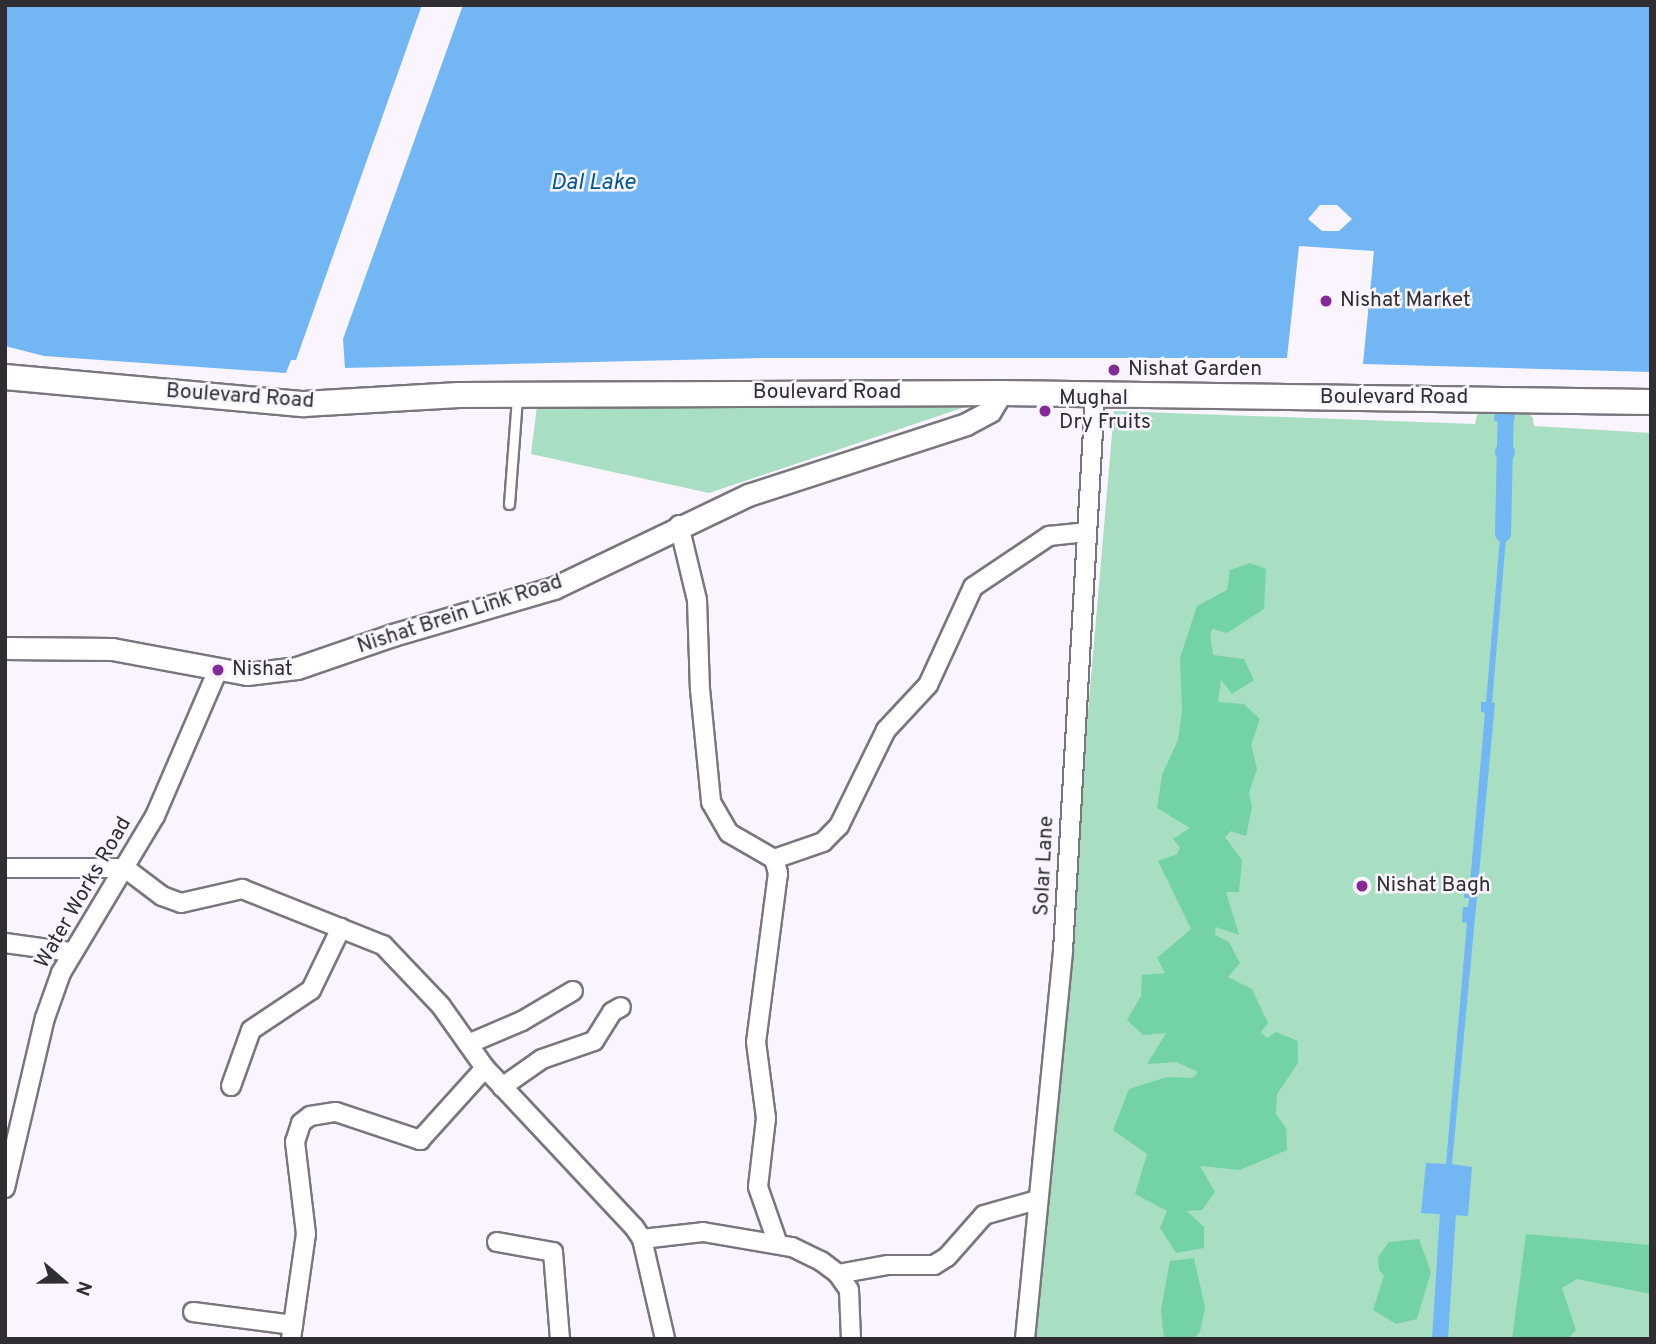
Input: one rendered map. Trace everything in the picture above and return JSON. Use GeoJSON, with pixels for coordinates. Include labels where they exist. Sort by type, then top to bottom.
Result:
{"type":"FeatureCollection","features":[{"type":"Feature","properties":{"kind":"main road","name":"Boulevard Road"},"geometry":{"type":"LineString","coordinates":[[5,377],[304,404],[517,396],[1000,393],[1651,402]]}},
{"type":"Feature","properties":{"kind":"street","name":"Nishat Brein Link Road"},"geometry":{"type":"LineString","coordinates":[[5,648],[112,649],[247,674],[297,668],[393,635],[530,597],[679,525],[792,478],[967,425],[990,411],[1000,393]]}},
{"type":"Feature","properties":{"kind":"street","name":"Solar Lane"},"geometry":{"type":"LineString","coordinates":[[1026,1339],[1037,1200],[1063,951],[1096,396]]}},
{"type":"Feature","properties":{"kind":"street"},"geometry":{"type":"LineString","coordinates":[[679,525],[697,600],[699,689],[711,802],[729,833],[774,859],[822,842],[839,826],[886,730],[928,685],[974,587],[1049,537],[1086,533]]}},
{"type":"Feature","properties":{"kind":"street","name":"Water Works Road"},"geometry":{"type":"LineString","coordinates":[[5,1188],[45,1018],[71,952],[155,816],[218,670]]}},
{"type":"Feature","properties":{"kind":"street"},"geometry":{"type":"LineString","coordinates":[[774,859],[776,898],[756,1042],[766,1118],[758,1187],[778,1244]]}},
{"type":"Feature","properties":{"kind":"street"},"geometry":{"type":"LineString","coordinates":[[5,868],[125,868],[171,901],[194,903],[242,890],[372,939],[396,956],[485,1068],[642,1240],[665,1339]]}},
{"type":"Feature","properties":{"kind":"street"},"geometry":{"type":"LineString","coordinates":[[231,1086],[251,1030],[311,990],[341,928]]}},
{"type":"Feature","properties":{"kind":"street"},"geometry":{"type":"LineString","coordinates":[[5,943],[71,952]]}},
{"type":"Feature","properties":{"kind":"street"},"geometry":{"type":"LineString","coordinates":[[468,1044],[522,1021],[572,991]]}},
{"type":"Feature","properties":{"kind":"street"},"geometry":{"type":"LineString","coordinates":[[502,1087],[542,1059],[594,1041],[612,1012],[621,1007]]}},
{"type":"Feature","properties":{"kind":"street"},"geometry":{"type":"LineString","coordinates":[[193,1312],[292,1332],[306,1234],[295,1142],[301,1123],[310,1116],[336,1112],[420,1140],[485,1068]]}},
{"type":"Feature","properties":{"kind":"street"},"geometry":{"type":"LineString","coordinates":[[838,1274],[888,1265],[934,1265],[947,1256],[984,1215],[1037,1200]]}},
{"type":"Feature","properties":{"kind":"street"},"geometry":{"type":"LineString","coordinates":[[642,1240],[684,1231],[778,1244],[821,1261],[838,1274],[849,1290],[851,1339]]}},
{"type":"Feature","properties":{"kind":"street"},"geometry":{"type":"LineString","coordinates":[[497,1241],[553,1252],[560,1339]]}},
{"type":"Feature","properties":{"kind":"lane"},"geometry":{"type":"LineString","coordinates":[[509,505],[517,396]]}},
{"type":"Feature","properties":{"kind":"green space","name":"Nishat Bagh"},"geometry":{"type":"Polygon","coordinates":[[[1495,401],[1517,403],[1533,418],[1534,426],[1651,433],[1651,1339],[1034,1339],[1114,411],[1475,424],[1477,415],[1495,401]]]}},
{"type":"Feature","properties":{"kind":"green space"},"geometry":{"type":"Polygon","coordinates":[[[977,403],[709,493],[531,454],[537,406],[977,403]]]}},
{"type":"Feature","properties":{"kind":"green space"},"geometry":{"type":"Polygon","coordinates":[[[1250,563],[1266,569],[1264,609],[1227,633],[1213,629],[1210,633],[1213,655],[1244,659],[1254,680],[1232,694],[1221,680],[1218,702],[1244,704],[1260,719],[1251,745],[1257,769],[1249,792],[1252,808],[1246,836],[1231,831],[1225,837],[1242,860],[1239,892],[1226,892],[1239,935],[1216,927],[1215,935],[1229,942],[1240,963],[1228,977],[1252,989],[1268,1023],[1261,1032],[1267,1038],[1276,1032],[1298,1041],[1298,1063],[1277,1094],[1276,1114],[1286,1128],[1287,1150],[1240,1170],[1200,1166],[1215,1192],[1202,1210],[1187,1211],[1204,1227],[1204,1248],[1176,1253],[1160,1228],[1167,1211],[1135,1194],[1147,1154],[1113,1130],[1129,1089],[1167,1077],[1192,1078],[1198,1072],[1176,1062],[1147,1064],[1166,1033],[1143,1035],[1127,1020],[1141,996],[1142,975],[1165,973],[1157,958],[1191,929],[1158,861],[1177,854],[1180,848],[1173,839],[1190,828],[1157,808],[1162,775],[1178,740],[1182,711],[1180,658],[1197,606],[1227,590],[1230,570],[1250,563]]]}},
{"type":"Feature","properties":{"kind":"green space"},"geometry":{"type":"Polygon","coordinates":[[[1526,1234],[1651,1245],[1651,1294],[1577,1279],[1562,1288],[1576,1330],[1568,1339],[1512,1339],[1526,1234]]]}},
{"type":"Feature","properties":{"kind":"green space"},"geometry":{"type":"Polygon","coordinates":[[[1419,1239],[1431,1272],[1417,1319],[1396,1324],[1373,1310],[1384,1276],[1379,1270],[1378,1257],[1389,1242],[1419,1239]]]}},
{"type":"Feature","properties":{"kind":"green space"},"geometry":{"type":"Polygon","coordinates":[[[1194,1258],[1205,1307],[1200,1332],[1194,1339],[1164,1339],[1161,1310],[1170,1261],[1194,1258]]]}},
{"type":"Feature","properties":{"kind":"water"},"geometry":{"type":"Polygon","coordinates":[[[5,5],[422,5],[296,360],[291,360],[286,373],[44,356],[5,346],[5,5]]]}},
{"type":"Feature","properties":{"kind":"water","name":"Dal Lake"},"geometry":{"type":"Polygon","coordinates":[[[463,5],[1651,5],[1651,372],[1363,364],[1374,251],[1299,246],[1287,358],[763,358],[345,368],[343,339],[463,5]]]}},
{"type":"Feature","properties":{"kind":"water"},"geometry":{"type":"Polygon","coordinates":[[[1496,404],[1516,405],[1514,422],[1494,421],[1496,404]]]}},
{"type":"Feature","properties":{"kind":"water"},"geometry":{"type":"Polygon","coordinates":[[[1501,442],[1509,442],[1515,452],[1509,462],[1501,462],[1495,456],[1495,448],[1501,442]]]}},
{"type":"Feature","properties":{"kind":"water"},"geometry":{"type":"Polygon","coordinates":[[[1502,515],[1508,515],[1492,703],[1495,703],[1452,1164],[1472,1167],[1468,1216],[1421,1213],[1426,1163],[1446,1164],[1467,923],[1462,922],[1463,907],[1468,907],[1469,898],[1464,898],[1465,883],[1470,883],[1485,713],[1481,712],[1481,702],[1486,702],[1502,515]]]}},
{"type":"Feature","properties":{"kind":"pier"},"geometry":{"type":"Polygon","coordinates":[[[1320,205],[1337,205],[1352,219],[1339,231],[1322,231],[1308,219],[1320,205]]]}},
{"type":"Feature","properties":{"kind":"waterway"},"geometry":{"type":"LineString","coordinates":[[1503,534],[1506,404]]}},
{"type":"Feature","properties":{"kind":"waterway"},"geometry":{"type":"LineString","coordinates":[[1440,1339],[1449,1195]]}},
{"type":"Feature","properties":{"kind":"place","name":"Nishat Market"},"geometry":{"type":"Point","coordinates":[1326,301]}},
{"type":"Feature","properties":{"kind":"place","name":"Nishat Garden"},"geometry":{"type":"Point","coordinates":[1114,370]}},
{"type":"Feature","properties":{"kind":"place","name":"Mughal Dry Fruits"},"geometry":{"type":"Point","coordinates":[1045,411]}},
{"type":"Feature","properties":{"kind":"place","name":"Nishat"},"geometry":{"type":"Point","coordinates":[218,670]}},
{"type":"Feature","properties":{"kind":"place","name":"Nishat Bagh"},"geometry":{"type":"Point","coordinates":[1362,886]}}]}
